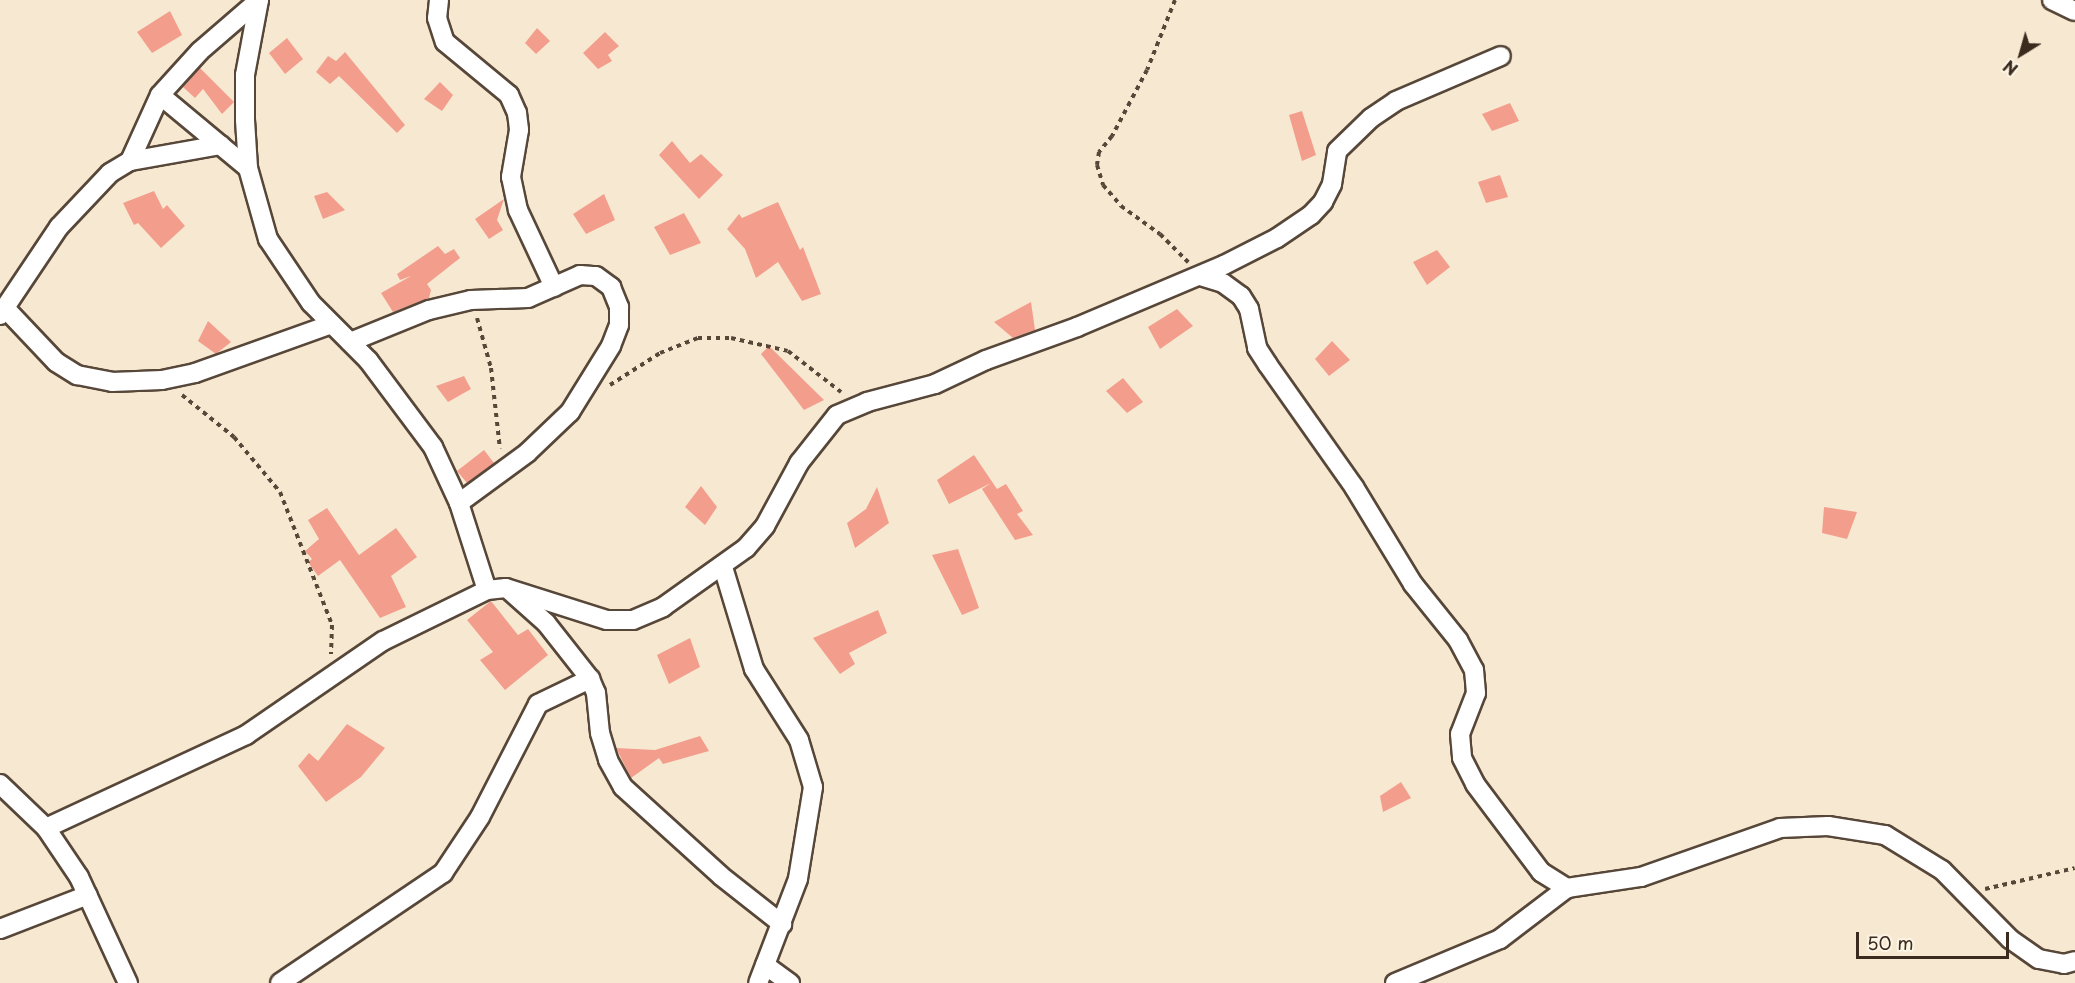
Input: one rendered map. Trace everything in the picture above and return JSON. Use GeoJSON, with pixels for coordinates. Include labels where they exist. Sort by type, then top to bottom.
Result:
{"type":"FeatureCollection","features":[{"type":"Feature","properties":{"kind":"street"},"geometry":{"type":"LineString","coordinates":[[130,161],[160,94],[200,51],[259,0]]}},
{"type":"Feature","properties":{"kind":"street"},"geometry":{"type":"LineString","coordinates":[[259,0],[245,75],[248,168],[268,239],[311,303],[351,342],[433,447],[459,503],[487,590]]}},
{"type":"Feature","properties":{"kind":"street"},"geometry":{"type":"LineString","coordinates":[[439,0],[437,18],[445,42],[509,95],[517,113],[519,130],[511,177],[518,210],[554,287]]}},
{"type":"Feature","properties":{"kind":"street"},"geometry":{"type":"LineString","coordinates":[[2052,0],[2075,11]]}},
{"type":"Feature","properties":{"kind":"street"},"geometry":{"type":"LineString","coordinates":[[46,828],[246,735],[276,717],[324,678],[417,622],[487,590],[506,588],[607,620],[633,620],[663,607],[723,567],[765,526],[799,463],[837,415],[867,402],[935,384],[1200,276],[1277,238],[1311,215],[1332,184],[1337,151],[1371,118],[1396,101],[1501,56]]}},
{"type":"Feature","properties":{"kind":"street"},"geometry":{"type":"LineString","coordinates":[[160,94],[248,168]]}},
{"type":"Feature","properties":{"kind":"street"},"geometry":{"type":"LineString","coordinates":[[221,145],[130,161],[89,191],[59,227],[2,311],[56,362],[77,375],[112,382],[162,380],[248,357],[332,324]]}},
{"type":"Feature","properties":{"kind":"street"},"geometry":{"type":"LineString","coordinates":[[351,342],[429,310],[471,300],[528,298],[580,275],[596,276],[611,287],[620,307],[619,326],[611,346],[570,412],[505,471],[459,503]]}},
{"type":"Feature","properties":{"kind":"street"},"geometry":{"type":"LineString","coordinates":[[1200,276],[1223,283],[1240,296],[1249,309],[1257,348],[1354,487],[1413,584],[1458,640],[1474,670],[1476,693],[1460,734],[1462,758],[1518,844],[1541,872],[1567,888]]}},
{"type":"Feature","properties":{"kind":"street"},"geometry":{"type":"LineString","coordinates":[[723,567],[754,669],[799,740],[813,787],[798,879],[758,983]]}},
{"type":"Feature","properties":{"kind":"street"},"geometry":{"type":"LineString","coordinates":[[506,588],[546,623],[590,679],[596,693],[600,733],[608,760],[623,787],[721,876],[782,924]]}},
{"type":"Feature","properties":{"kind":"street"},"geometry":{"type":"LineString","coordinates":[[280,983],[442,873],[480,818],[538,704],[590,679]]}},
{"type":"Feature","properties":{"kind":"street"},"geometry":{"type":"LineString","coordinates":[[2,788],[46,828],[88,895],[128,983]]}},
{"type":"Feature","properties":{"kind":"street"},"geometry":{"type":"LineString","coordinates":[[1395,983],[1500,939],[1567,888],[1641,877],[1780,828],[1828,826],[1885,836],[1932,863],[1968,893],[2010,939],[2039,959],[2064,964],[2075,961]]}},
{"type":"Feature","properties":{"kind":"street"},"geometry":{"type":"LineString","coordinates":[[0,929],[88,895]]}},
{"type":"Feature","properties":{"kind":"street"},"geometry":{"type":"LineString","coordinates":[[765,965],[790,983]]}},
{"type":"Feature","properties":{"kind":"path"},"geometry":{"type":"LineString","coordinates":[[1175,0],[1142,79],[1112,136],[1099,152],[1097,165],[1103,185],[1121,206],[1161,234],[1200,276]]}},
{"type":"Feature","properties":{"kind":"path"},"geometry":{"type":"LineString","coordinates":[[471,300],[491,368],[505,471]]}},
{"type":"Feature","properties":{"kind":"path"},"geometry":{"type":"LineString","coordinates":[[607,387],[660,353],[698,338],[731,338],[788,351],[844,394],[867,402]]}},
{"type":"Feature","properties":{"kind":"path"},"geometry":{"type":"LineString","coordinates":[[162,380],[234,437],[280,492],[332,625],[332,650],[324,678]]}},
{"type":"Feature","properties":{"kind":"path"},"geometry":{"type":"LineString","coordinates":[[1968,893],[2075,868]]}},
{"type":"Feature","properties":{"kind":"building"},"geometry":{"type":"Polygon","coordinates":[[[170,11],[182,35],[152,53],[137,32],[170,11]]]}},
{"type":"Feature","properties":{"kind":"building"},"geometry":{"type":"Polygon","coordinates":[[[537,28],[550,41],[536,54],[525,43],[537,28]]]}},
{"type":"Feature","properties":{"kind":"building"},"geometry":{"type":"Polygon","coordinates":[[[605,32],[619,46],[608,55],[612,61],[598,69],[583,53],[605,32]]]}},
{"type":"Feature","properties":{"kind":"building"},"geometry":{"type":"Polygon","coordinates":[[[287,38],[303,59],[285,74],[269,53],[287,38]]]}},
{"type":"Feature","properties":{"kind":"building"},"geometry":{"type":"Polygon","coordinates":[[[345,52],[405,125],[397,133],[339,76],[330,84],[316,72],[328,56],[336,61],[345,52]]]}},
{"type":"Feature","properties":{"kind":"building"},"geometry":{"type":"Polygon","coordinates":[[[200,68],[234,102],[222,114],[203,89],[195,98],[183,87],[200,68]]]}},
{"type":"Feature","properties":{"kind":"building"},"geometry":{"type":"Polygon","coordinates":[[[440,82],[453,95],[442,111],[424,99],[440,82]]]}},
{"type":"Feature","properties":{"kind":"building"},"geometry":{"type":"Polygon","coordinates":[[[1510,103],[1519,121],[1492,131],[1482,114],[1510,103]]]}},
{"type":"Feature","properties":{"kind":"building"},"geometry":{"type":"Polygon","coordinates":[[[1302,111],[1316,155],[1302,161],[1289,115],[1302,111]]]}},
{"type":"Feature","properties":{"kind":"building"},"geometry":{"type":"Polygon","coordinates":[[[672,141],[690,163],[701,154],[723,175],[699,199],[659,155],[672,141]]]}},
{"type":"Feature","properties":{"kind":"building"},"geometry":{"type":"Polygon","coordinates":[[[1500,175],[1508,197],[1486,203],[1478,182],[1500,175]]]}},
{"type":"Feature","properties":{"kind":"building"},"geometry":{"type":"Polygon","coordinates":[[[154,191],[163,209],[167,205],[185,226],[161,248],[138,223],[134,225],[123,203],[154,191]]]}},
{"type":"Feature","properties":{"kind":"building"},"geometry":{"type":"Polygon","coordinates":[[[327,192],[345,210],[323,219],[314,196],[327,192]]]}},
{"type":"Feature","properties":{"kind":"building"},"geometry":{"type":"Polygon","coordinates":[[[604,194],[615,220],[586,234],[573,214],[604,194]]]}},
{"type":"Feature","properties":{"kind":"building"},"geometry":{"type":"Polygon","coordinates":[[[504,199],[497,220],[503,230],[489,239],[475,219],[504,199]]]}},
{"type":"Feature","properties":{"kind":"building"},"geometry":{"type":"Polygon","coordinates":[[[778,202],[800,250],[803,247],[821,294],[802,301],[778,262],[756,278],[745,249],[727,229],[739,214],[742,218],[778,202]]]}},
{"type":"Feature","properties":{"kind":"building"},"geometry":{"type":"Polygon","coordinates":[[[684,213],[701,243],[670,255],[654,227],[684,213]]]}},
{"type":"Feature","properties":{"kind":"building"},"geometry":{"type":"Polygon","coordinates":[[[438,246],[445,254],[454,249],[460,258],[427,284],[431,290],[429,298],[393,312],[381,293],[411,276],[400,280],[397,274],[438,246]]]}},
{"type":"Feature","properties":{"kind":"building"},"geometry":{"type":"Polygon","coordinates":[[[1437,250],[1450,267],[1427,285],[1413,262],[1437,250]]]}},
{"type":"Feature","properties":{"kind":"building"},"geometry":{"type":"Polygon","coordinates":[[[1031,302],[1035,330],[1013,338],[994,322],[1031,302]]]}},
{"type":"Feature","properties":{"kind":"building"},"geometry":{"type":"Polygon","coordinates":[[[1177,309],[1193,326],[1160,349],[1148,327],[1177,309]]]}},
{"type":"Feature","properties":{"kind":"building"},"geometry":{"type":"Polygon","coordinates":[[[208,321],[231,342],[216,354],[198,341],[208,321]]]}},
{"type":"Feature","properties":{"kind":"building"},"geometry":{"type":"Polygon","coordinates":[[[1332,341],[1350,360],[1329,376],[1315,359],[1332,341]]]}},
{"type":"Feature","properties":{"kind":"building"},"geometry":{"type":"Polygon","coordinates":[[[769,346],[824,400],[804,410],[761,354],[769,346]]]}},
{"type":"Feature","properties":{"kind":"building"},"geometry":{"type":"Polygon","coordinates":[[[464,376],[471,389],[448,402],[436,386],[464,376]]]}},
{"type":"Feature","properties":{"kind":"building"},"geometry":{"type":"Polygon","coordinates":[[[1123,378],[1143,402],[1127,413],[1106,391],[1123,378]]]}},
{"type":"Feature","properties":{"kind":"building"},"geometry":{"type":"Polygon","coordinates":[[[484,450],[494,463],[467,483],[457,471],[484,450]]]}},
{"type":"Feature","properties":{"kind":"building"},"geometry":{"type":"Polygon","coordinates":[[[974,455],[997,489],[1006,484],[1023,511],[1017,514],[1033,535],[1015,540],[982,489],[991,483],[949,504],[937,480],[974,455]]]}},
{"type":"Feature","properties":{"kind":"building"},"geometry":{"type":"Polygon","coordinates":[[[701,486],[717,507],[705,525],[685,507],[701,486]]]}},
{"type":"Feature","properties":{"kind":"building"},"geometry":{"type":"Polygon","coordinates":[[[877,487],[889,523],[855,548],[847,523],[866,509],[877,487]]]}},
{"type":"Feature","properties":{"kind":"building"},"geometry":{"type":"Polygon","coordinates":[[[1824,507],[1857,512],[1847,539],[1822,533],[1824,507]]]}},
{"type":"Feature","properties":{"kind":"building"},"geometry":{"type":"Polygon","coordinates":[[[327,508],[359,555],[396,528],[417,557],[391,576],[406,607],[380,618],[340,560],[318,576],[308,562],[312,559],[305,551],[319,539],[308,520],[327,508]]]}},
{"type":"Feature","properties":{"kind":"building"},"geometry":{"type":"Polygon","coordinates":[[[958,549],[979,608],[962,615],[932,555],[958,549]]]}},
{"type":"Feature","properties":{"kind":"building"},"geometry":{"type":"Polygon","coordinates":[[[491,601],[518,635],[528,629],[548,655],[505,690],[480,660],[493,652],[467,620],[491,601]]]}},
{"type":"Feature","properties":{"kind":"building"},"geometry":{"type":"Polygon","coordinates":[[[878,610],[887,633],[849,653],[855,664],[840,674],[813,638],[878,610]]]}},
{"type":"Feature","properties":{"kind":"building"},"geometry":{"type":"Polygon","coordinates":[[[690,638],[700,667],[669,684],[657,655],[690,638]]]}},
{"type":"Feature","properties":{"kind":"building"},"geometry":{"type":"Polygon","coordinates":[[[347,724],[385,748],[361,777],[326,802],[298,766],[309,753],[318,761],[347,724]]]}},
{"type":"Feature","properties":{"kind":"building"},"geometry":{"type":"Polygon","coordinates":[[[700,736],[709,751],[663,764],[659,758],[631,778],[616,748],[655,750],[700,736]]]}},
{"type":"Feature","properties":{"kind":"building"},"geometry":{"type":"Polygon","coordinates":[[[1401,782],[1411,798],[1383,812],[1380,796],[1401,782]]]}}]}
